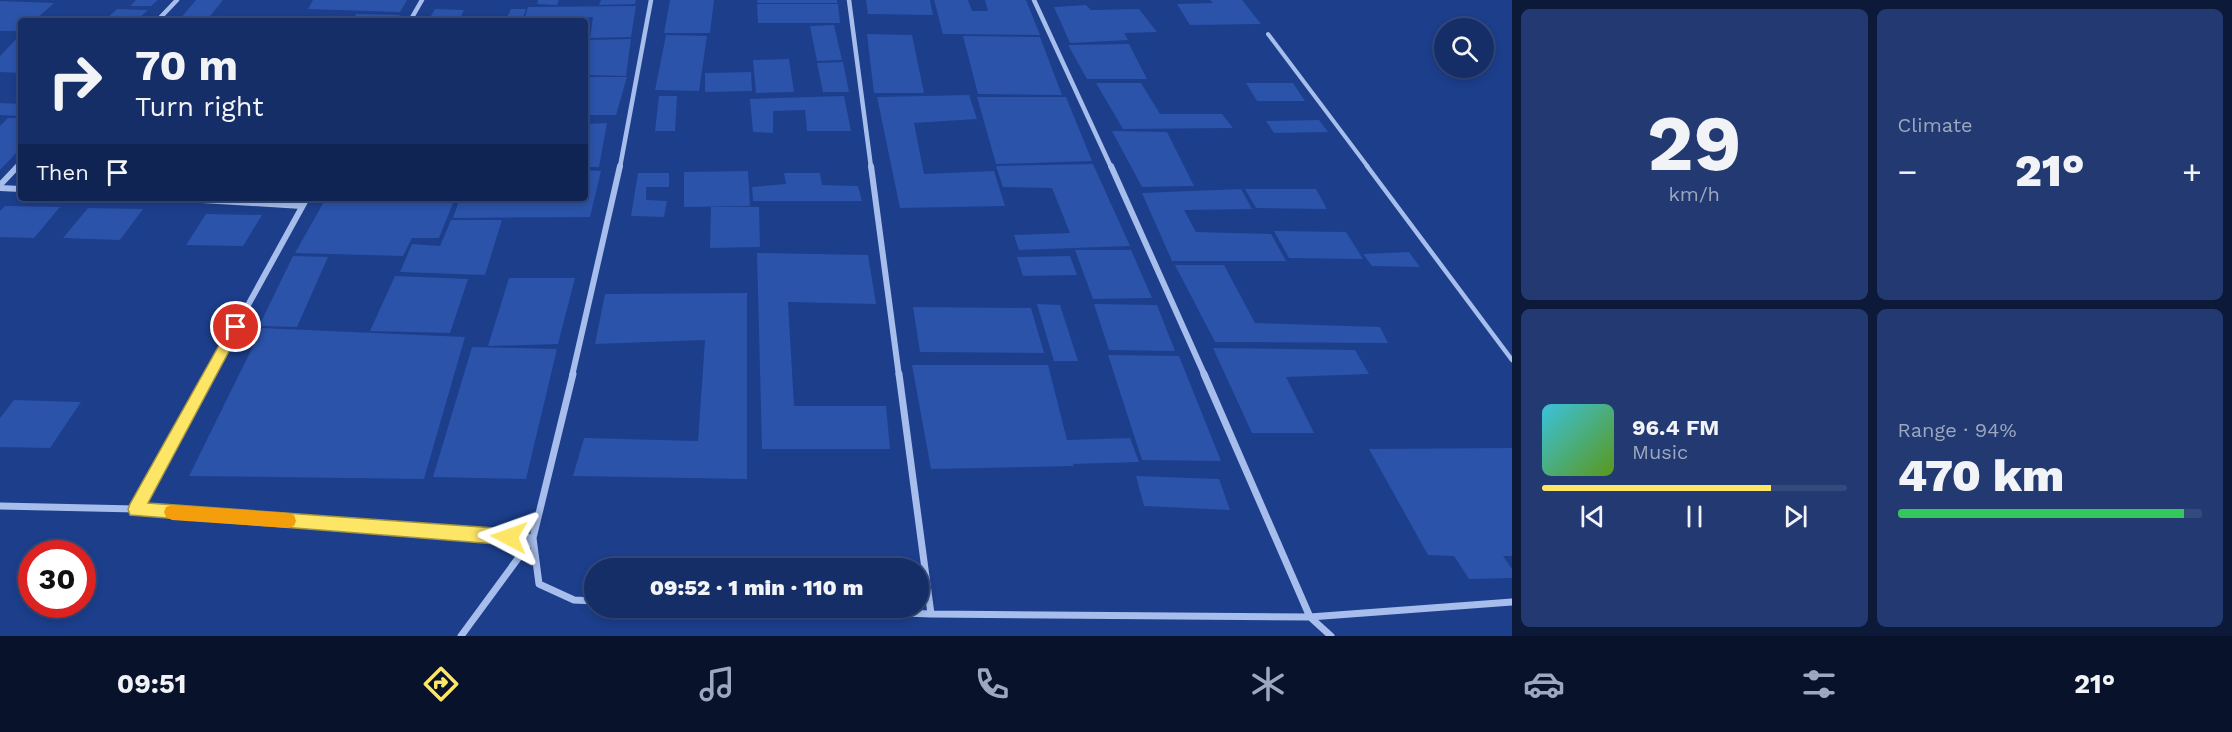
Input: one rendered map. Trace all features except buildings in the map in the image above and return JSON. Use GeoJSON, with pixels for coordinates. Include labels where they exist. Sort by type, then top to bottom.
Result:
{"type":"FeatureCollection","features":[{"type":"Feature","properties":{"kind":"street"},"geometry":{"type":"LineString","coordinates":[[160,18],[177,0]]}},
{"type":"Feature","properties":{"kind":"street"},"geometry":{"type":"LineString","coordinates":[[412,18],[422,0]]}},
{"type":"Feature","properties":{"kind":"street"},"geometry":{"type":"LineString","coordinates":[[461,636],[533,538],[542,508],[619,171],[651,0]]}},
{"type":"Feature","properties":{"kind":"street"},"geometry":{"type":"LineString","coordinates":[[849,0],[931,614],[1310,617],[1512,602]]}},
{"type":"Feature","properties":{"kind":"street"},"geometry":{"type":"LineString","coordinates":[[1034,0],[1157,266],[1310,617],[1331,636]]}},
{"type":"Feature","properties":{"kind":"street"},"geometry":{"type":"LineString","coordinates":[[0,187],[18,166]]}},
{"type":"Feature","properties":{"kind":"street"},"geometry":{"type":"LineString","coordinates":[[0,187],[18,189]]}},
{"type":"Feature","properties":{"kind":"street"},"geometry":{"type":"LineString","coordinates":[[219,201],[302,206]]}},
{"type":"Feature","properties":{"kind":"street"},"geometry":{"type":"LineString","coordinates":[[136,509],[305,201]]}},
{"type":"Feature","properties":{"kind":"street"},"geometry":{"type":"LineString","coordinates":[[0,506],[136,509],[533,538]]}},
{"type":"Feature","properties":{"kind":"street"},"geometry":{"type":"LineString","coordinates":[[533,538],[539,584],[574,600],[584,600]]}},
{"type":"Feature","properties":{"kind":"lane"},"geometry":{"type":"LineString","coordinates":[[1268,34],[1512,360]]}},
{"type":"Feature","properties":{"kind":"slow traffic"},"geometry":{"type":"LineString","coordinates":[[172,512],[288,521]]}},
{"type":"Feature","properties":{"kind":"route"},"geometry":{"type":"LineString","coordinates":[[236,327],[136,509],[509,537]]}}]}
